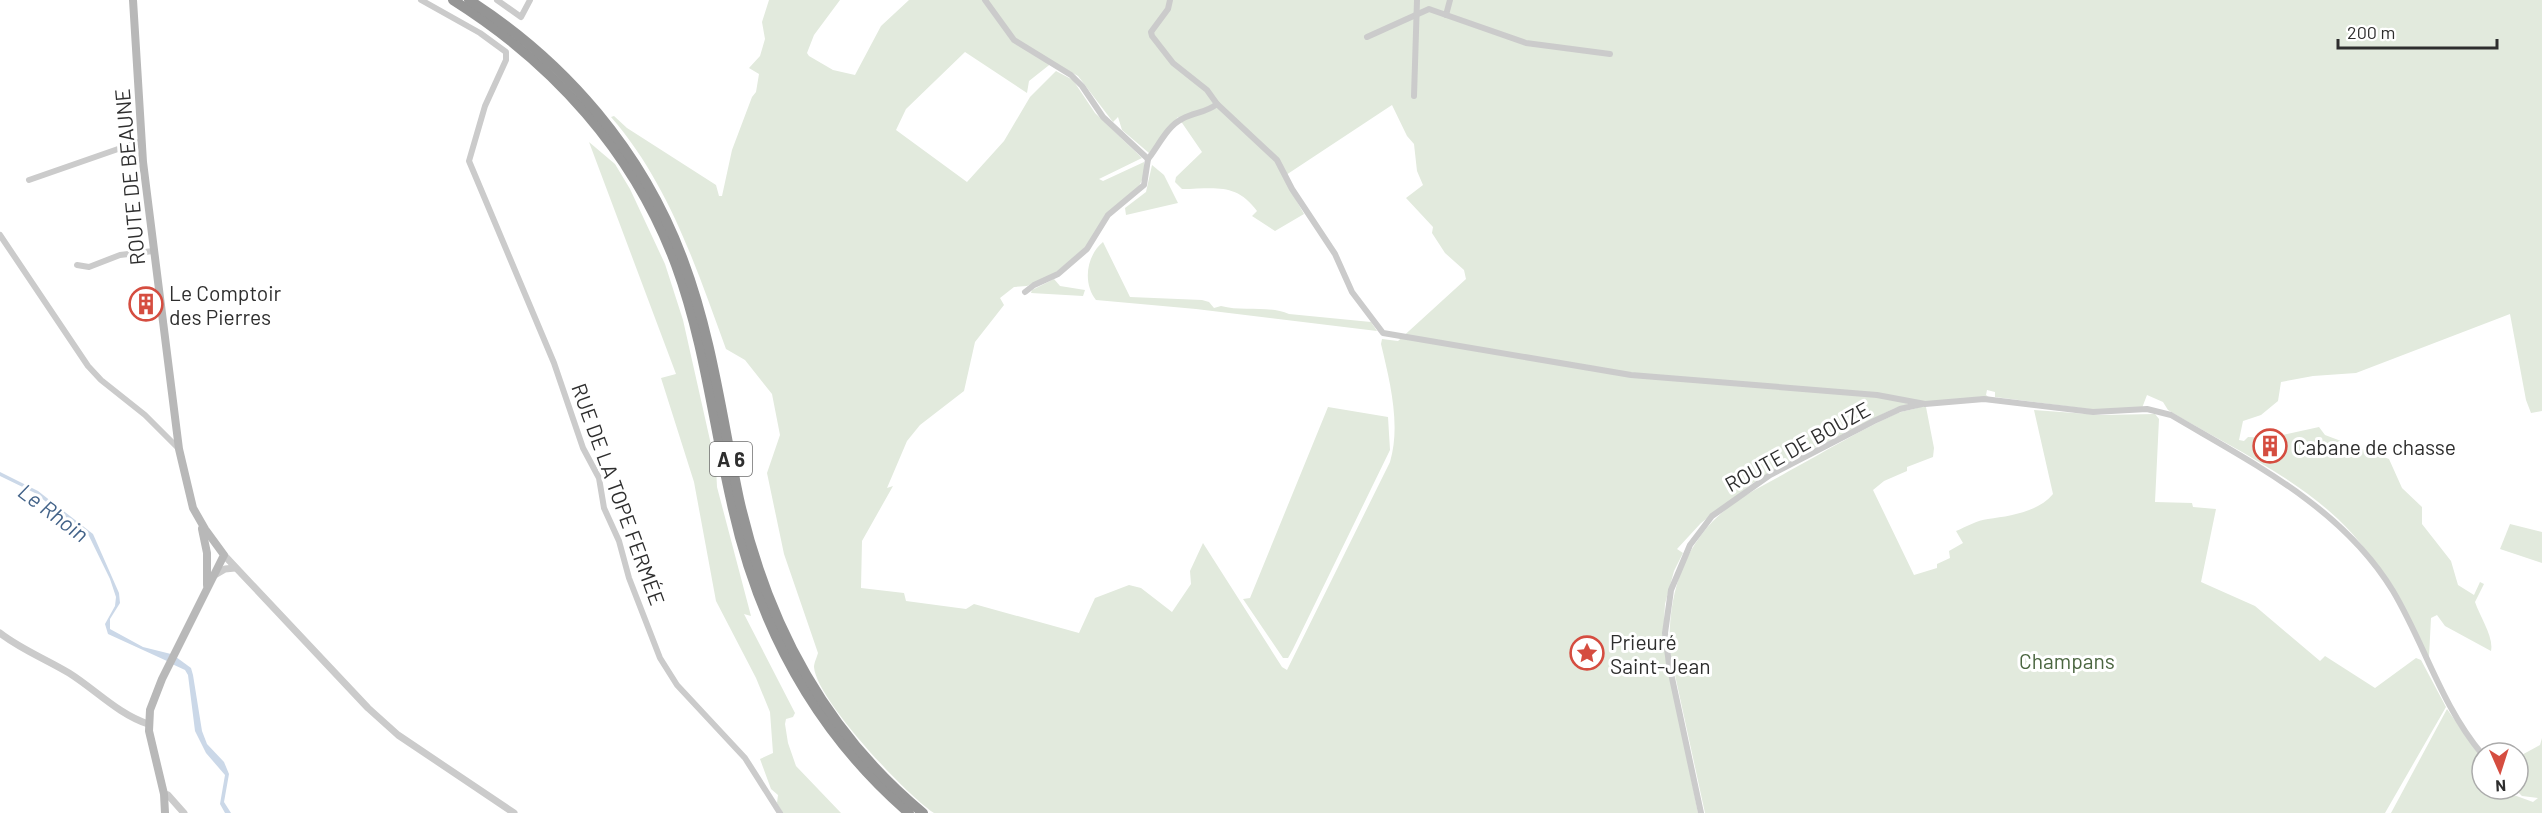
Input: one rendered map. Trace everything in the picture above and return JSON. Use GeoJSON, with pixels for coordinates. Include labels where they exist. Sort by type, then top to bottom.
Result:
{"type":"FeatureCollection","features":[{"type":"Feature","properties":{"kind":"highway","name":"A 6"},"geometry":{"type":"LineString","coordinates":[[453,0],[505,36],[560,84],[607,138],[640,189],[671,254],[691,313],[735,520],[749,571],[771,630],[795,676],[829,728],[867,774],[909,813]]}},
{"type":"Feature","properties":{"kind":"highway","name":"A 6"},"geometry":{"type":"LineString","coordinates":[[469,0],[525,40],[574,86],[614,133],[653,194],[675,241],[696,300],[746,529],[779,626],[803,672],[843,731],[884,778],[922,813]]}},
{"type":"Feature","properties":{"kind":"main road","name":"ROUTE DE BEAUNE"},"geometry":{"type":"LineString","coordinates":[[133,0],[141,141],[179,449],[188,494],[201,523],[223,554]]}},
{"type":"Feature","properties":{"kind":"main road"},"geometry":{"type":"LineString","coordinates":[[201,523],[207,562],[207,585]]}},
{"type":"Feature","properties":{"kind":"main road"},"geometry":{"type":"LineString","coordinates":[[165,813],[164,795],[148,724],[151,705],[223,554],[214,553],[207,562]]}},
{"type":"Feature","properties":{"kind":"street","name":"RUE DE LA TOPE FERMÉE"},"geometry":{"type":"LineString","coordinates":[[421,0],[488,38],[506,54],[485,106],[469,161],[554,363],[583,448],[599,478],[603,504],[660,658],[677,685],[745,758],[780,813]]}},
{"type":"Feature","properties":{"kind":"street"},"geometry":{"type":"LineString","coordinates":[[497,0],[521,17],[530,0]]}},
{"type":"Feature","properties":{"kind":"street"},"geometry":{"type":"LineString","coordinates":[[985,0],[1014,40],[1071,75],[1082,86],[1103,117],[1148,159]]}},
{"type":"Feature","properties":{"kind":"street"},"geometry":{"type":"LineString","coordinates":[[1170,0],[1168,9],[1151,32],[1168,57],[1207,90],[1217,104],[1277,160],[1292,189],[1335,254],[1361,305],[1378,329],[1394,336],[1631,375],[1877,395],[1925,404],[1984,399],[2093,412],[2151,410],[2171,415],[2311,501],[2344,531],[2392,590],[2448,705],[2473,741]]}},
{"type":"Feature","properties":{"kind":"street"},"geometry":{"type":"LineString","coordinates":[[1414,96],[1417,0]]}},
{"type":"Feature","properties":{"kind":"street"},"geometry":{"type":"LineString","coordinates":[[1446,15],[1450,0]]}},
{"type":"Feature","properties":{"kind":"street"},"geometry":{"type":"LineString","coordinates":[[1367,38],[1429,9],[1526,43],[1610,54]]}},
{"type":"Feature","properties":{"kind":"street"},"geometry":{"type":"LineString","coordinates":[[1025,292],[1058,274],[1087,249],[1108,215],[1138,193],[1144,185],[1148,159],[1173,126],[1182,119],[1208,111],[1217,104]]}},
{"type":"Feature","properties":{"kind":"street"},"geometry":{"type":"LineString","coordinates":[[28,180],[141,141]]}},
{"type":"Feature","properties":{"kind":"street"},"geometry":{"type":"LineString","coordinates":[[0,235],[88,366],[101,380],[145,415],[179,449]]}},
{"type":"Feature","properties":{"kind":"street"},"geometry":{"type":"LineString","coordinates":[[77,265],[89,267],[120,255],[153,251]]}},
{"type":"Feature","properties":{"kind":"street","name":"ROUTE DE BOUZE"},"geometry":{"type":"LineString","coordinates":[[1701,813],[1669,664],[1665,633],[1671,590],[1690,545],[1713,516],[1770,476],[1900,409],[1925,404]]}},
{"type":"Feature","properties":{"kind":"street"},"geometry":{"type":"LineString","coordinates":[[223,554],[374,713],[398,735],[514,813]]}},
{"type":"Feature","properties":{"kind":"street"},"geometry":{"type":"LineString","coordinates":[[213,576],[225,569],[235,568]]}},
{"type":"Feature","properties":{"kind":"street"},"geometry":{"type":"LineString","coordinates":[[0,633],[31,654],[68,673],[116,708],[148,724]]}},
{"type":"Feature","properties":{"kind":"street"},"geometry":{"type":"LineString","coordinates":[[164,795],[168,795],[184,813]]}},
{"type":"Feature","properties":{"kind":"green space"},"geometry":{"type":"Polygon","coordinates":[[[769,0],[840,0],[814,35],[807,53],[833,70],[855,75],[881,26],[909,0],[2542,0],[2542,411],[2531,413],[2526,400],[2510,314],[2356,373],[2313,376],[2281,382],[2278,401],[2261,415],[2243,421],[2239,440],[2244,441],[2248,437],[2269,438],[2319,427],[2325,435],[2389,459],[2402,488],[2422,507],[2422,524],[2451,561],[2458,585],[2474,595],[2480,582],[2484,584],[2475,602],[2489,633],[2491,651],[2445,626],[2437,615],[2431,618],[2429,657],[2400,602],[2378,567],[2353,534],[2338,519],[2299,488],[2256,460],[2168,410],[2163,402],[2147,395],[2142,408],[2096,410],[1995,397],[1995,392],[1987,390],[1986,395],[1990,398],[1910,404],[1895,408],[1797,457],[1753,483],[1701,523],[1677,549],[1683,553],[1674,571],[1665,604],[1663,639],[1698,813],[934,813],[904,787],[864,745],[845,723],[819,682],[814,667],[818,653],[784,554],[767,473],[780,435],[772,394],[745,360],[726,349],[692,257],[665,198],[631,143],[611,117],[614,116],[627,128],[716,185],[719,196],[722,196],[732,150],[756,92],[759,74],[749,68],[760,56],[765,39],[762,22],[769,0]],[[965,52],[906,109],[896,130],[967,182],[1004,141],[1030,97],[1056,71],[1073,80],[1095,113],[1142,158],[1099,179],[1103,181],[1144,162],[1144,176],[1138,188],[1105,215],[1089,244],[1055,273],[1027,286],[1014,287],[1000,298],[1004,305],[975,342],[964,391],[920,425],[907,441],[887,488],[893,486],[862,541],[861,588],[904,593],[906,601],[966,609],[974,604],[1079,633],[1095,598],[1129,585],[1141,588],[1172,612],[1191,584],[1190,571],[1203,543],[1282,667],[1287,670],[1390,462],[1394,418],[1382,339],[1398,341],[1466,279],[1464,270],[1445,253],[1432,233],[1433,227],[1406,198],[1423,185],[1417,171],[1414,144],[1407,136],[1392,105],[1283,177],[1304,214],[1275,231],[1252,216],[1257,211],[1241,195],[1224,189],[1182,189],[1175,182],[1176,177],[1202,152],[1178,117],[1149,153],[1122,130],[1118,117],[1113,122],[1078,76],[1053,62],[1029,81],[1027,93],[965,52]]]}},
{"type":"Feature","properties":{"kind":"green space"},"geometry":{"type":"Polygon","coordinates":[[[589,142],[615,164],[630,189],[665,264],[683,320],[716,467],[717,487],[751,616],[744,614],[795,713],[793,717],[786,719],[785,724],[788,743],[796,766],[841,813],[783,813],[777,803],[778,795],[771,789],[760,759],[773,753],[770,712],[756,678],[716,601],[694,482],[661,378],[676,374],[589,142]]]}},
{"type":"Feature","properties":{"kind":"green space"},"geometry":{"type":"Polygon","coordinates":[[[1152,165],[1164,175],[1178,203],[1126,215],[1125,208],[1146,192],[1152,165]]]}},
{"type":"Feature","properties":{"kind":"green space"},"geometry":{"type":"Polygon","coordinates":[[[1103,242],[1130,297],[1202,300],[1209,302],[1214,308],[1221,306],[1273,310],[1289,314],[1371,322],[1377,331],[1196,309],[1096,300],[1089,285],[1088,269],[1093,254],[1103,242]]]}},
{"type":"Feature","properties":{"kind":"green space"},"geometry":{"type":"Polygon","coordinates":[[[1054,279],[1060,286],[1085,290],[1083,296],[1031,293],[1032,290],[1054,279]]]}},
{"type":"Feature","properties":{"kind":"green space"},"geometry":{"type":"Polygon","coordinates":[[[1328,407],[1388,417],[1390,450],[1293,649],[1288,658],[1283,658],[1243,599],[1250,598],[1328,407]]]}},
{"type":"Feature","properties":{"kind":"green space","name":"Champans"},"geometry":{"type":"Polygon","coordinates":[[[1926,407],[1934,448],[1933,457],[1907,467],[1907,471],[1884,481],[1873,490],[1914,575],[1937,568],[1937,564],[1950,558],[1949,551],[1963,543],[1956,531],[1980,521],[2032,509],[2053,494],[2034,410],[2101,415],[2155,414],[2159,419],[2155,502],[2192,503],[2193,507],[2216,509],[2201,582],[2255,606],[2320,661],[2325,656],[2375,688],[2416,658],[2421,660],[2446,707],[2385,813],[1705,813],[1670,652],[1675,591],[1690,553],[1700,536],[1714,520],[1744,496],[1870,426],[1898,413],[1926,407]]]}},
{"type":"Feature","properties":{"kind":"green space"},"geometry":{"type":"Polygon","coordinates":[[[2510,524],[2542,532],[2542,563],[2500,549],[2510,524]]]}},
{"type":"Feature","properties":{"kind":"green space"},"geometry":{"type":"Polygon","coordinates":[[[2447,709],[2470,742],[2470,801],[2533,802],[2538,798],[2530,797],[2530,750],[2540,745],[2542,738],[2542,813],[2391,813],[2447,709]]]}},
{"type":"Feature","properties":{"kind":"water"},"geometry":{"type":"Polygon","coordinates":[[[0,472],[38,491],[93,534],[119,593],[120,603],[110,619],[110,629],[143,647],[171,654],[167,661],[108,634],[105,624],[115,606],[116,597],[89,536],[35,493],[0,476],[0,472]]]}},
{"type":"Feature","properties":{"kind":"water"},"geometry":{"type":"Polygon","coordinates":[[[176,657],[191,668],[202,731],[207,744],[224,762],[229,774],[224,802],[231,813],[225,813],[220,804],[225,775],[206,753],[195,731],[188,675],[185,670],[172,664],[176,657]]]}},
{"type":"Feature","properties":{"kind":"place","name":"Le Comptoir des Pierres"},"geometry":{"type":"Point","coordinates":[146,304]}},
{"type":"Feature","properties":{"kind":"place","name":"Cabane de chasse"},"geometry":{"type":"Point","coordinates":[2270,446]}},
{"type":"Feature","properties":{"kind":"place","name":"Prieuré Saint-Jean"},"geometry":{"type":"Point","coordinates":[1587,653]}},
{"type":"Feature","properties":{"kind":"water label","name":"Le Rhoin"},"geometry":{"type":"Point","coordinates":[54,512]}}]}
